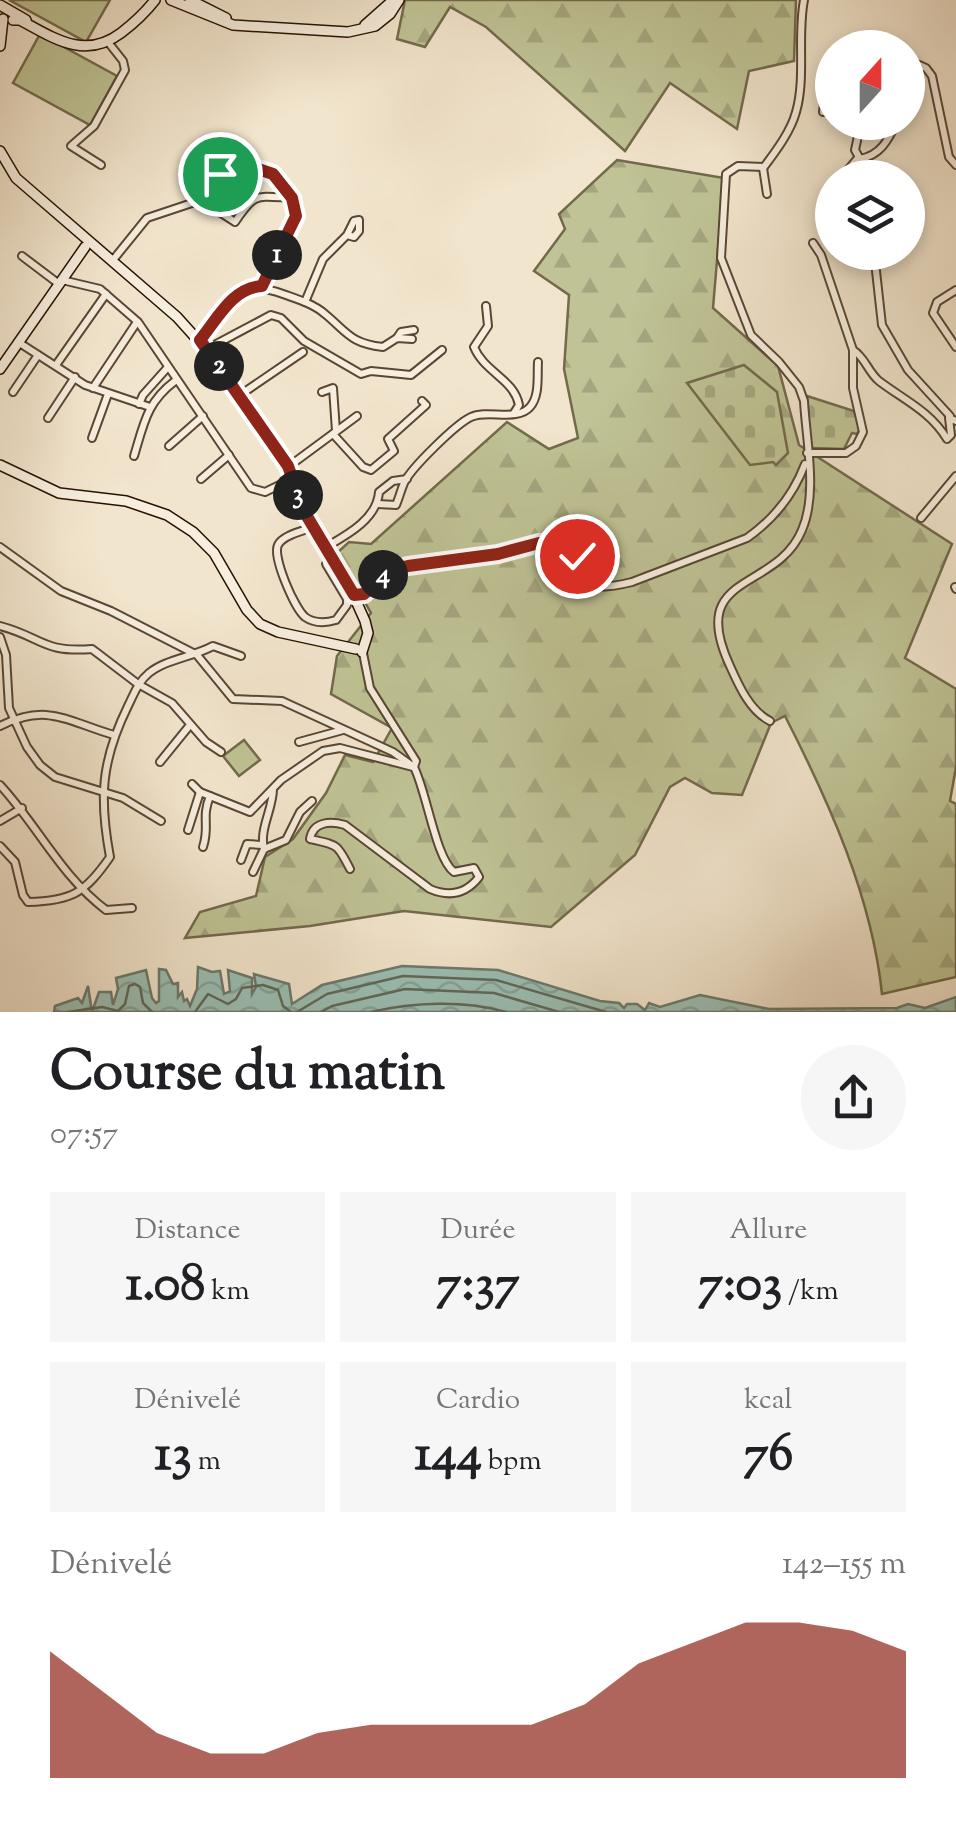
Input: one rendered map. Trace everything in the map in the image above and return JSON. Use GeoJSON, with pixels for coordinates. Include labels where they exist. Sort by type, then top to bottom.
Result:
{"type":"FeatureCollection","features":[{"type":"Feature","properties":{"kind":"street"},"geometry":{"type":"LineString","coordinates":[[140,16],[144,0]]}},
{"type":"Feature","properties":{"kind":"street"},"geometry":{"type":"LineString","coordinates":[[0,46],[6,16],[80,48],[108,42],[155,0]]}},
{"type":"Feature","properties":{"kind":"street"},"geometry":{"type":"LineString","coordinates":[[172,0],[225,24],[348,32],[375,26],[390,14],[395,0]]}},
{"type":"Feature","properties":{"kind":"street"},"geometry":{"type":"LineString","coordinates":[[190,0],[234,22],[352,28],[373,20],[395,0]]}},
{"type":"Feature","properties":{"kind":"street"},"geometry":{"type":"LineString","coordinates":[[766,194],[762,168],[782,141],[796,111],[804,0]]}},
{"type":"Feature","properties":{"kind":"street"},"geometry":{"type":"LineString","coordinates":[[101,165],[71,146],[94,126],[126,68],[108,42]]}},
{"type":"Feature","properties":{"kind":"street"},"geometry":{"type":"LineString","coordinates":[[925,70],[932,76],[949,157],[956,165]]}},
{"type":"Feature","properties":{"kind":"street"},"geometry":{"type":"LineString","coordinates":[[857,140],[858,158],[878,152],[886,140]]}},
{"type":"Feature","properties":{"kind":"street"},"geometry":{"type":"LineString","coordinates":[[0,151],[16,178],[204,345],[240,395],[288,466],[301,504],[354,595],[368,633],[357,651]]}},
{"type":"Feature","properties":{"kind":"street"},"geometry":{"type":"LineString","coordinates":[[762,168],[738,166],[726,174],[720,254],[750,335],[779,362],[801,391],[808,506],[798,538],[784,558],[732,591],[723,603],[718,635],[735,677],[756,710],[770,721]]}},
{"type":"Feature","properties":{"kind":"street"},"geometry":{"type":"LineString","coordinates":[[233,169],[258,169],[273,174],[292,198],[296,216],[262,286]]}},
{"type":"Feature","properties":{"kind":"street"},"geometry":{"type":"LineString","coordinates":[[112,260],[147,218],[201,200],[235,222],[250,200],[262,196],[292,198]]}},
{"type":"Feature","properties":{"kind":"street"},"geometry":{"type":"LineString","coordinates":[[305,302],[322,259],[347,235]]}},
{"type":"Feature","properties":{"kind":"street"},"geometry":{"type":"LineString","coordinates":[[807,456],[846,453],[860,440],[862,426],[854,388],[853,350],[813,243]]}},
{"type":"Feature","properties":{"kind":"street"},"geometry":{"type":"LineString","coordinates":[[0,369],[86,244]]}},
{"type":"Feature","properties":{"kind":"street"},"geometry":{"type":"LineString","coordinates":[[22,256],[61,282],[100,289],[137,322],[251,488],[265,492],[294,478]]}},
{"type":"Feature","properties":{"kind":"street"},"geometry":{"type":"LineString","coordinates":[[853,350],[881,382],[932,418],[947,439],[953,419],[905,365],[882,325],[876,270]]}},
{"type":"Feature","properties":{"kind":"street"},"geometry":{"type":"LineString","coordinates":[[204,345],[235,296],[248,287],[262,286],[305,302],[324,312],[345,336],[365,345],[383,347],[401,332],[414,330]]}},
{"type":"Feature","properties":{"kind":"street"},"geometry":{"type":"LineString","coordinates":[[956,290],[937,302],[933,312],[956,348]]}},
{"type":"Feature","properties":{"kind":"street"},"geometry":{"type":"LineString","coordinates":[[56,366],[106,294]]}},
{"type":"Feature","properties":{"kind":"street"},"geometry":{"type":"LineString","coordinates":[[486,306],[488,326],[474,347],[482,364],[515,392],[518,405],[514,414]]}},
{"type":"Feature","properties":{"kind":"street"},"geometry":{"type":"LineString","coordinates":[[204,345],[271,315],[281,318],[304,341],[316,345],[351,372],[411,375],[442,350]]}},
{"type":"Feature","properties":{"kind":"street"},"geometry":{"type":"LineString","coordinates":[[93,388],[137,322]]}},
{"type":"Feature","properties":{"kind":"street"},"geometry":{"type":"LineString","coordinates":[[397,338],[412,339]]}},
{"type":"Feature","properties":{"kind":"street"},"geometry":{"type":"LineString","coordinates":[[18,342],[93,388],[150,408]]}},
{"type":"Feature","properties":{"kind":"street"},"geometry":{"type":"LineString","coordinates":[[240,395],[303,352]]}},
{"type":"Feature","properties":{"kind":"street"},"geometry":{"type":"LineString","coordinates":[[14,392],[38,354]]}},
{"type":"Feature","properties":{"kind":"street"},"geometry":{"type":"LineString","coordinates":[[378,504],[396,505],[408,478],[470,418],[529,409],[536,397],[538,362]]}},
{"type":"Feature","properties":{"kind":"street"},"geometry":{"type":"LineString","coordinates":[[139,404],[168,367]]}},
{"type":"Feature","properties":{"kind":"street"},"geometry":{"type":"LineString","coordinates":[[48,418],[74,378]]}},
{"type":"Feature","properties":{"kind":"street"},"geometry":{"type":"LineString","coordinates":[[134,456],[157,395],[175,381]]}},
{"type":"Feature","properties":{"kind":"street"},"geometry":{"type":"LineString","coordinates":[[322,392],[334,388],[335,433],[363,468],[371,470],[394,451],[388,439],[426,405],[422,401]]}},
{"type":"Feature","properties":{"kind":"street"},"geometry":{"type":"LineString","coordinates":[[92,438],[108,394]]}},
{"type":"Feature","properties":{"kind":"street"},"geometry":{"type":"LineString","coordinates":[[169,446],[203,416]]}},
{"type":"Feature","properties":{"kind":"street"},"geometry":{"type":"LineString","coordinates":[[288,466],[357,416]]}},
{"type":"Feature","properties":{"kind":"street"},"geometry":{"type":"LineString","coordinates":[[200,479],[229,455]]}},
{"type":"Feature","properties":{"kind":"street"},"geometry":{"type":"LineString","coordinates":[[354,595],[364,594],[389,570],[498,554],[539,543],[566,544],[579,550],[562,572],[561,579],[568,584],[619,586],[747,538],[763,527],[792,494],[807,456]]}},
{"type":"Feature","properties":{"kind":"street"},"geometry":{"type":"LineString","coordinates":[[0,465],[59,493],[126,501],[166,514],[194,532],[214,553],[247,610],[260,624],[357,651],[370,688],[416,760],[414,767]]}},
{"type":"Feature","properties":{"kind":"street"},"geometry":{"type":"LineString","coordinates":[[921,518],[956,476]]}},
{"type":"Feature","properties":{"kind":"street"},"geometry":{"type":"LineString","coordinates":[[313,526],[280,542],[276,552],[300,612],[312,620],[336,620],[348,598],[326,564],[329,551],[378,504],[379,492],[393,481],[408,478]]}},
{"type":"Feature","properties":{"kind":"street"},"geometry":{"type":"LineString","coordinates":[[0,548],[61,591],[111,610],[196,655],[233,698],[282,701],[393,752],[414,767],[429,803],[444,863],[454,872],[474,868],[479,877],[474,885],[445,895],[430,889],[345,824],[332,821],[318,825],[310,839],[329,840],[340,849],[350,870]]}},
{"type":"Feature","properties":{"kind":"street"},"geometry":{"type":"LineString","coordinates":[[0,626],[22,633],[42,646],[64,651],[92,649],[138,684],[172,703],[221,752]]}},
{"type":"Feature","properties":{"kind":"street"},"geometry":{"type":"LineString","coordinates":[[0,637],[6,655],[9,708],[26,746],[55,778],[123,798],[161,820]]}},
{"type":"Feature","properties":{"kind":"street"},"geometry":{"type":"LineString","coordinates":[[0,846],[15,862],[28,902],[68,899],[81,892],[110,857],[102,791],[114,735],[138,684],[162,665],[213,646],[240,656]]}},
{"type":"Feature","properties":{"kind":"street"},"geometry":{"type":"LineString","coordinates":[[0,726],[49,712],[114,735]]}},
{"type":"Feature","properties":{"kind":"street"},"geometry":{"type":"LineString","coordinates":[[160,762],[190,725]]}},
{"type":"Feature","properties":{"kind":"street"},"geometry":{"type":"LineString","coordinates":[[298,742],[344,730]]}},
{"type":"Feature","properties":{"kind":"street"},"geometry":{"type":"LineString","coordinates":[[192,784],[200,792],[250,812],[322,751],[340,748],[414,767]]}},
{"type":"Feature","properties":{"kind":"street"},"geometry":{"type":"LineString","coordinates":[[0,785],[22,808],[33,830],[81,892],[106,910],[132,908]]}},
{"type":"Feature","properties":{"kind":"street"},"geometry":{"type":"LineString","coordinates":[[253,872],[263,847],[260,838],[273,789]]}},
{"type":"Feature","properties":{"kind":"street"},"geometry":{"type":"LineString","coordinates":[[188,830],[200,792]]}},
{"type":"Feature","properties":{"kind":"street"},"geometry":{"type":"LineString","coordinates":[[202,846],[208,830],[203,816],[210,796]]}},
{"type":"Feature","properties":{"kind":"street"},"geometry":{"type":"LineString","coordinates":[[242,860],[247,844],[263,847],[286,840],[300,812],[312,801]]}},
{"type":"Feature","properties":{"kind":"street"},"geometry":{"type":"LineString","coordinates":[[0,821],[22,808]]}},
{"type":"Feature","properties":{"kind":"green space"},"geometry":{"type":"Polygon","coordinates":[[[9,0],[110,0],[86,42],[9,0]]]}},
{"type":"Feature","properties":{"kind":"green space"},"geometry":{"type":"Polygon","coordinates":[[[405,0],[796,0],[794,61],[749,71],[737,129],[670,83],[625,151],[486,27],[450,7],[425,47],[397,39],[405,0]]]}},
{"type":"Feature","properties":{"kind":"green space"},"geometry":{"type":"Polygon","coordinates":[[[40,34],[117,76],[90,125],[13,83],[40,34]]]}},
{"type":"Feature","properties":{"kind":"green space"},"geometry":{"type":"Polygon","coordinates":[[[617,160],[724,178],[713,308],[778,366],[799,445],[952,544],[905,658],[956,689],[956,767],[950,801],[956,804],[956,977],[882,994],[859,886],[785,716],[771,723],[742,795],[712,793],[685,778],[670,787],[635,855],[551,927],[404,911],[310,926],[185,938],[200,912],[256,896],[265,857],[293,839],[326,793],[345,755],[373,762],[392,728],[331,694],[337,656],[371,613],[337,553],[349,542],[371,544],[507,422],[549,449],[578,438],[564,369],[569,295],[534,271],[565,229],[559,214],[617,160]]]}},
{"type":"Feature","properties":{"kind":"green space"},"geometry":{"type":"Polygon","coordinates":[[[744,365],[777,392],[788,453],[776,465],[750,465],[687,383],[744,365]]]}},
{"type":"Feature","properties":{"kind":"green space"},"geometry":{"type":"Polygon","coordinates":[[[807,396],[854,411],[860,429],[857,434],[852,433],[844,449],[811,448],[807,396]]]}},
{"type":"Feature","properties":{"kind":"green space"},"geometry":{"type":"Polygon","coordinates":[[[244,740],[260,760],[239,776],[223,756],[244,740]]]}},
{"type":"Feature","properties":{"kind":"water"},"geometry":{"type":"Polygon","coordinates":[[[402,966],[498,970],[600,1001],[619,1003],[624,1008],[637,1004],[645,1010],[649,1003],[660,1007],[700,995],[769,1009],[897,1008],[908,1004],[925,1008],[956,997],[956,1012],[92,1012],[99,992],[111,992],[113,1005],[118,989],[116,978],[146,970],[156,1003],[159,969],[166,970],[173,984],[178,983],[178,997],[182,992],[190,1006],[197,989],[198,967],[220,971],[224,994],[230,991],[228,970],[252,978],[252,994],[256,987],[254,974],[289,984],[292,1004],[322,985],[402,966]]]}},
{"type":"Feature","properties":{"kind":"water"},"geometry":{"type":"Polygon","coordinates":[[[88,986],[92,1012],[54,1012],[55,1006],[78,998],[82,1003],[88,986]]]}},
{"type":"Feature","properties":{"kind":"route"},"geometry":{"type":"LineString","coordinates":[[220,174],[227,177],[233,169],[258,169],[273,174],[292,198],[296,216],[262,286],[248,287],[235,296],[200,340],[288,466],[305,513],[354,595],[364,594],[389,570],[498,554],[539,543],[575,546],[579,550],[577,556]]}}]}
